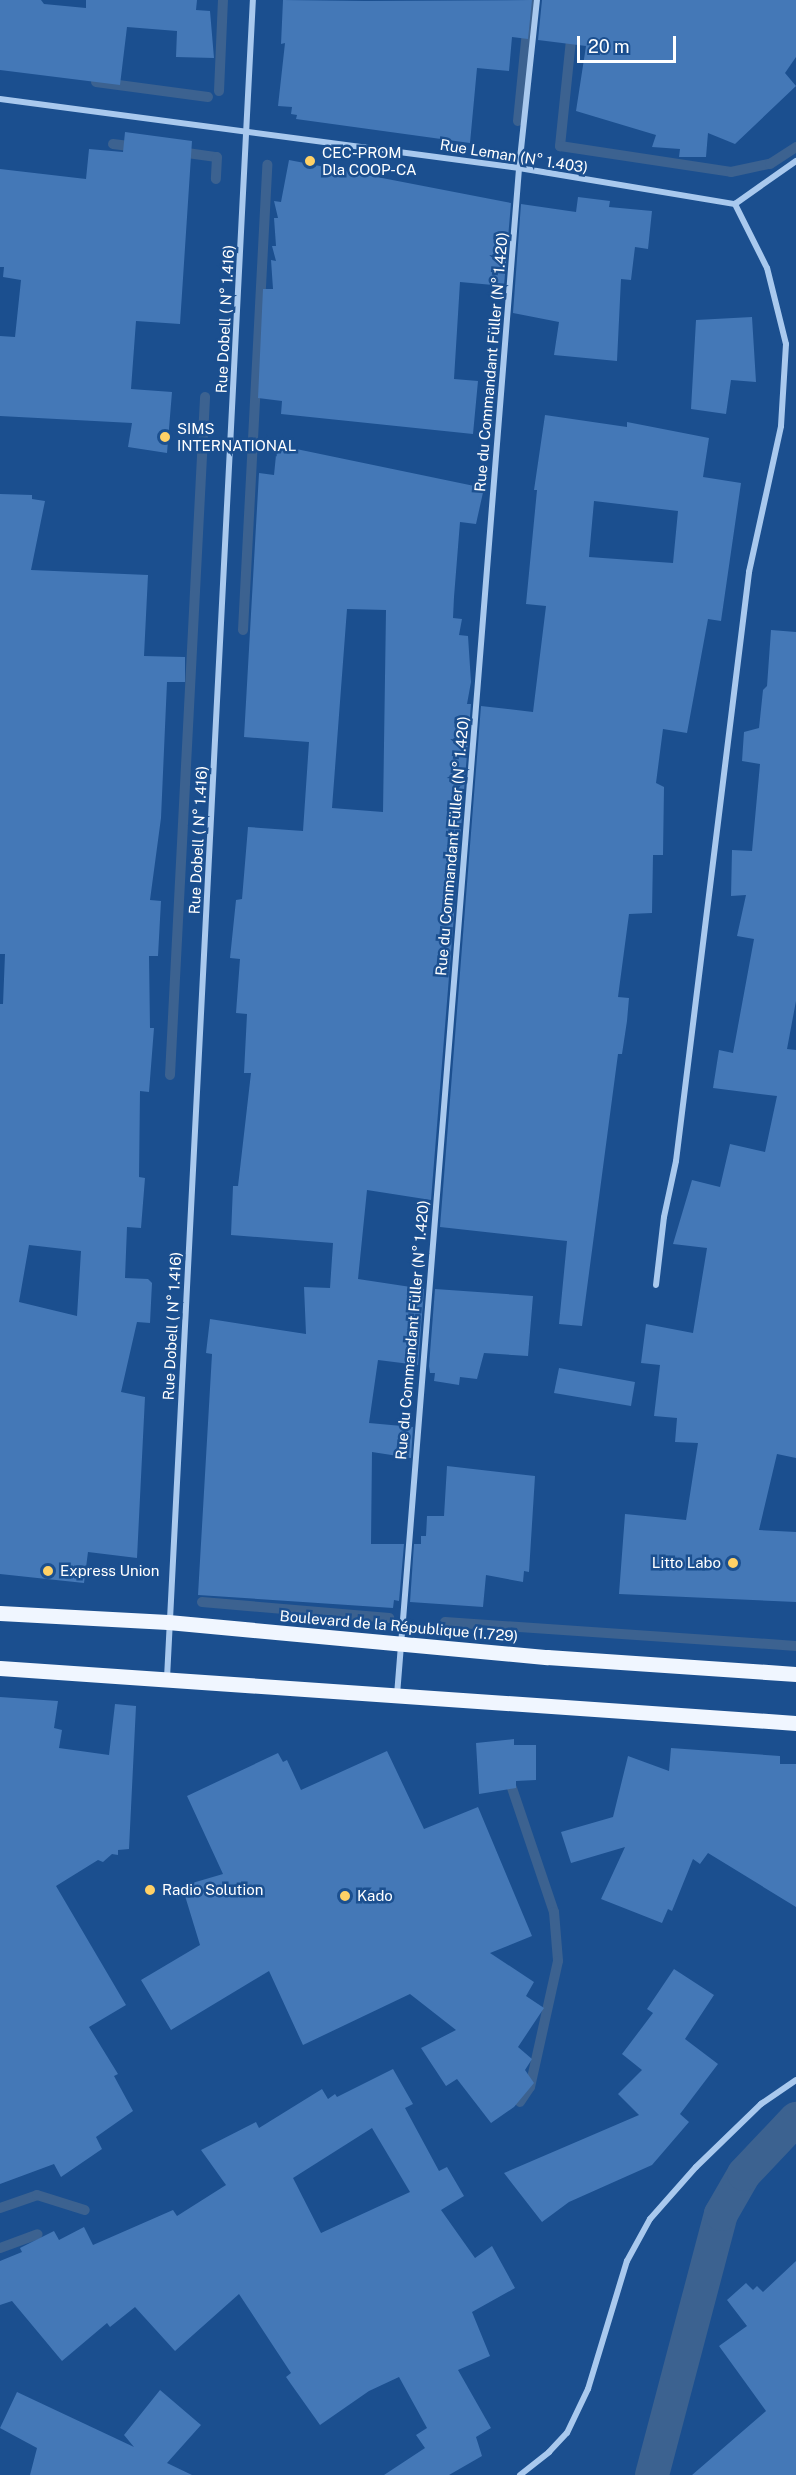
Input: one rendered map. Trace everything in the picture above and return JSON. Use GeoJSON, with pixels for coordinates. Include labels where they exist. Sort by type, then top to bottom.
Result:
{"type":"FeatureCollection","features":[{"type":"Feature","properties":{"kind":"main road","name":"Boulevard de la République (1.729)"},"geometry":{"type":"LineString","coordinates":[[0,1613],[168,1622],[796,1674]]}},
{"type":"Feature","properties":{"kind":"main road"},"geometry":{"type":"LineString","coordinates":[[0,1668],[166,1682],[397,1695],[796,1723]]}},
{"type":"Feature","properties":{"kind":"street","name":"Rue Dobell ( N° 1.416)"},"geometry":{"type":"LineString","coordinates":[[166,1682],[253,0]]}},
{"type":"Feature","properties":{"kind":"street","name":"Rue du Commandant Füller (N° 1.420)"},"geometry":{"type":"LineString","coordinates":[[397,1695],[398,1642],[519,168],[537,0]]}},
{"type":"Feature","properties":{"kind":"street","name":"Rue Leman (N° 1.403)"},"geometry":{"type":"LineString","coordinates":[[0,99],[248,130],[519,168],[735,204]]}},
{"type":"Feature","properties":{"kind":"street"},"geometry":{"type":"LineString","coordinates":[[656,1285],[664,1217],[676,1161],[749,572],[781,426],[786,344],[767,268],[735,204],[796,161]]}},
{"type":"Feature","properties":{"kind":"street"},"geometry":{"type":"LineString","coordinates":[[520,2475],[549,2452],[567,2433],[588,2389],[627,2261],[650,2219],[696,2167],[753,2112],[796,2080]]}},
{"type":"Feature","properties":{"kind":"building"},"geometry":{"type":"Polygon","coordinates":[[[0,0],[41,0],[44,4],[86,8],[86,0],[197,0],[196,10],[210,11],[214,58],[176,57],[177,31],[127,27],[120,85],[0,70],[0,0]]]}},
{"type":"Feature","properties":{"kind":"building"},"geometry":{"type":"Polygon","coordinates":[[[283,0],[532,0],[528,39],[512,37],[509,71],[477,68],[470,143],[296,119],[297,115],[291,114],[292,107],[278,106],[285,43],[281,44],[283,0]]]}},
{"type":"Feature","properties":{"kind":"building"},"geometry":{"type":"Polygon","coordinates":[[[542,0],[796,0],[796,57],[785,73],[796,86],[735,144],[708,133],[706,157],[679,157],[680,149],[652,147],[656,135],[576,111],[586,46],[538,40],[542,0]]]}},
{"type":"Feature","properties":{"kind":"building"},"geometry":{"type":"Polygon","coordinates":[[[125,132],[192,141],[180,324],[136,321],[131,389],[172,392],[167,453],[128,447],[132,423],[0,416],[0,336],[15,337],[21,280],[3,277],[4,267],[0,267],[0,169],[86,179],[89,149],[123,152],[125,132]]]}},
{"type":"Feature","properties":{"kind":"building"},"geometry":{"type":"Polygon","coordinates":[[[289,160],[511,203],[504,286],[460,282],[454,379],[478,381],[473,434],[281,414],[282,401],[258,398],[263,289],[273,289],[271,260],[276,261],[272,246],[276,246],[274,218],[278,218],[274,201],[281,202],[289,160]]]}},
{"type":"Feature","properties":{"kind":"building"},"geometry":{"type":"Polygon","coordinates":[[[578,197],[610,201],[609,207],[652,211],[648,249],[635,247],[631,280],[621,279],[617,361],[554,355],[559,322],[513,313],[521,204],[576,212],[578,197]]]}},
{"type":"Feature","properties":{"kind":"building"},"geometry":{"type":"Polygon","coordinates":[[[752,317],[756,382],[731,380],[726,414],[691,409],[696,320],[752,317]]]}},
{"type":"Feature","properties":{"kind":"building"},"geometry":{"type":"Polygon","coordinates":[[[545,415],[627,427],[627,422],[709,438],[703,477],[741,483],[721,621],[708,619],[687,733],[663,729],[656,783],[664,787],[663,855],[653,855],[652,913],[629,914],[618,997],[629,998],[627,1021],[622,1054],[618,1054],[582,1326],[559,1324],[567,1241],[440,1227],[481,706],[533,712],[546,606],[526,604],[537,490],[534,490],[545,415]],[[594,501],[589,557],[673,563],[678,511],[594,501]]]}},
{"type":"Feature","properties":{"kind":"building"},"geometry":{"type":"Polygon","coordinates":[[[277,445],[484,488],[476,524],[460,522],[454,597],[453,618],[462,619],[459,635],[468,636],[471,682],[467,704],[471,704],[431,1200],[367,1190],[358,1279],[424,1289],[418,1365],[378,1360],[369,1423],[413,1427],[411,1458],[372,1452],[371,1544],[404,1544],[399,1601],[394,1600],[393,1608],[198,1595],[212,1354],[206,1353],[210,1319],[306,1334],[304,1287],[330,1288],[333,1243],[231,1235],[233,1186],[238,1186],[251,1073],[244,1073],[247,1014],[236,1013],[240,959],[230,958],[236,900],[242,899],[248,827],[303,831],[309,742],[244,737],[259,473],[274,475],[277,445]],[[347,609],[332,808],[383,812],[386,610],[347,609]]]}},
{"type":"Feature","properties":{"kind":"building"},"geometry":{"type":"Polygon","coordinates":[[[0,494],[32,495],[32,499],[45,501],[31,570],[148,575],[144,656],[185,657],[185,682],[167,682],[161,818],[150,900],[161,901],[158,956],[149,956],[150,1028],[154,1028],[149,1092],[140,1091],[139,1177],[145,1178],[141,1228],[127,1227],[125,1278],[148,1279],[152,1283],[150,1323],[137,1322],[121,1392],[145,1397],[137,1558],[88,1552],[84,1583],[0,1574],[0,1004],[3,1004],[5,954],[0,954],[0,494]],[[29,1245],[19,1302],[77,1316],[81,1251],[29,1245]]]}},
{"type":"Feature","properties":{"kind":"building"},"geometry":{"type":"Polygon","coordinates":[[[771,630],[796,632],[796,1001],[787,1049],[796,1050],[796,1458],[777,1454],[759,1530],[796,1532],[796,1602],[619,1594],[625,1514],[686,1520],[698,1443],[675,1442],[677,1418],[654,1416],[660,1365],[641,1363],[646,1324],[693,1333],[707,1248],[673,1244],[692,1180],[720,1187],[730,1144],[765,1152],[777,1096],[713,1088],[719,1050],[733,1053],[754,939],[737,936],[746,895],[731,896],[732,850],[752,851],[760,764],[742,761],[744,732],[759,728],[763,690],[767,686],[771,630]]]}},
{"type":"Feature","properties":{"kind":"building"},"geometry":{"type":"Polygon","coordinates":[[[435,1289],[533,1296],[528,1356],[484,1353],[477,1379],[460,1377],[459,1385],[434,1381],[435,1373],[430,1373],[429,1366],[435,1289]]]}},
{"type":"Feature","properties":{"kind":"building"},"geometry":{"type":"Polygon","coordinates":[[[559,1368],[635,1382],[631,1406],[554,1393],[559,1368]]]}},
{"type":"Feature","properties":{"kind":"building"},"geometry":{"type":"Polygon","coordinates":[[[447,1466],[535,1476],[529,1572],[524,1571],[523,1582],[486,1575],[483,1607],[410,1602],[414,1544],[421,1544],[421,1536],[426,1536],[427,1516],[444,1516],[447,1466]]]}},
{"type":"Feature","properties":{"kind":"building"},"geometry":{"type":"Polygon","coordinates":[[[0,1697],[58,1701],[54,1728],[62,1730],[59,1748],[109,1755],[115,1704],[136,1706],[129,1849],[118,1850],[118,1855],[112,1854],[103,1862],[98,1860],[56,1886],[126,2005],[89,2027],[118,2074],[114,2076],[133,2111],[96,2137],[102,2149],[61,2177],[54,2164],[0,2184],[0,1697]]]}},
{"type":"Feature","properties":{"kind":"building"},"geometry":{"type":"Polygon","coordinates":[[[514,1739],[514,1745],[536,1745],[536,1780],[516,1781],[516,1788],[479,1794],[476,1743],[514,1739]]]}},
{"type":"Feature","properties":{"kind":"building"},"geometry":{"type":"Polygon","coordinates":[[[671,1748],[780,1756],[780,1764],[796,1764],[796,1907],[708,1853],[700,1864],[693,1859],[672,1911],[668,1909],[662,1923],[601,1899],[625,1847],[571,1863],[561,1832],[613,1817],[628,1756],[669,1771],[671,1748]]]}},
{"type":"Feature","properties":{"kind":"building","name":"Kado"},"geometry":{"type":"Polygon","coordinates":[[[387,1751],[424,1829],[478,1807],[532,1936],[490,1953],[534,1982],[526,1996],[544,2008],[518,2047],[532,2059],[525,2070],[534,2083],[514,2107],[491,2123],[457,2079],[446,2086],[421,2048],[456,2030],[410,1994],[303,2045],[269,1971],[171,2030],[141,1980],[200,1945],[182,1886],[223,1874],[187,1796],[278,1753],[283,1762],[287,1760],[301,1790],[387,1751]]]}},
{"type":"Feature","properties":{"kind":"building"},"geometry":{"type":"Polygon","coordinates":[[[674,1969],[714,1995],[685,2039],[718,2064],[680,2114],[689,2122],[652,2165],[569,2202],[542,2222],[504,2173],[639,2115],[618,2094],[642,2070],[622,2054],[653,2013],[647,2009],[674,1969]]]}},
{"type":"Feature","properties":{"kind":"building"},"geometry":{"type":"Polygon","coordinates":[[[393,2069],[413,2104],[405,2108],[439,2171],[447,2167],[464,2196],[441,2210],[475,2258],[492,2246],[515,2288],[472,2312],[490,2356],[458,2370],[491,2428],[476,2437],[482,2456],[449,2475],[384,2475],[425,2448],[416,2435],[427,2428],[399,2377],[369,2391],[320,2425],[286,2377],[291,2373],[239,2294],[175,2351],[135,2307],[110,2327],[107,2323],[62,2361],[12,2301],[0,2305],[0,2261],[22,2252],[20,2248],[54,2231],[59,2240],[84,2227],[93,2245],[173,2210],[177,2216],[226,2185],[201,2150],[256,2122],[259,2128],[322,2089],[328,2099],[335,2094],[337,2097],[393,2069]],[[372,2128],[293,2178],[321,2233],[410,2192],[372,2128]]]}},
{"type":"Feature","properties":{"kind":"building"},"geometry":{"type":"Polygon","coordinates":[[[796,2261],[796,2475],[692,2475],[766,2411],[719,2346],[747,2326],[727,2300],[746,2283],[753,2290],[757,2286],[763,2292],[796,2261]]]}},
{"type":"Feature","properties":{"kind":"building"},"geometry":{"type":"Polygon","coordinates":[[[160,2390],[201,2425],[167,2463],[192,2475],[30,2475],[37,2448],[0,2428],[17,2392],[134,2447],[124,2435],[160,2390]]]}},
{"type":"Feature","properties":{"kind":"waterway"},"geometry":{"type":"LineString","coordinates":[[219,91],[223,0]]}},
{"type":"Feature","properties":{"kind":"waterway"},"geometry":{"type":"LineString","coordinates":[[518,121],[530,0]]}},
{"type":"Feature","properties":{"kind":"waterway"},"geometry":{"type":"LineString","coordinates":[[572,30],[560,146],[731,172],[770,164],[796,147]]}},
{"type":"Feature","properties":{"kind":"waterway"},"geometry":{"type":"LineString","coordinates":[[96,82],[208,97]]}},
{"type":"Feature","properties":{"kind":"waterway"},"geometry":{"type":"LineString","coordinates":[[113,144],[137,147]]}},
{"type":"Feature","properties":{"kind":"waterway"},"geometry":{"type":"LineString","coordinates":[[180,152],[217,157],[216,179]]}},
{"type":"Feature","properties":{"kind":"waterway"},"geometry":{"type":"LineString","coordinates":[[243,630],[267,165]]}},
{"type":"Feature","properties":{"kind":"waterway"},"geometry":{"type":"LineString","coordinates":[[170,1075],[205,397]]}},
{"type":"Feature","properties":{"kind":"waterway"},"geometry":{"type":"LineString","coordinates":[[202,1602],[389,1618]]}},
{"type":"Feature","properties":{"kind":"waterway"},"geometry":{"type":"LineString","coordinates":[[445,1622],[796,1646]]}},
{"type":"Feature","properties":{"kind":"waterway"},"geometry":{"type":"LineString","coordinates":[[512,1788],[554,1912],[558,1961],[530,2087],[520,2102]]}},
{"type":"Feature","properties":{"kind":"waterway"},"geometry":{"type":"LineString","coordinates":[[652,2475],[721,2214],[744,2174],[796,2119]]}},
{"type":"Feature","properties":{"kind":"waterway"},"geometry":{"type":"LineString","coordinates":[[0,2208],[37,2195],[85,2210]]}},
{"type":"Feature","properties":{"kind":"waterway"},"geometry":{"type":"LineString","coordinates":[[0,2248],[38,2234]]}},
{"type":"Feature","properties":{"kind":"place","name":"CEC-PROM Dla COOP-CA"},"geometry":{"type":"Point","coordinates":[310,161]}},
{"type":"Feature","properties":{"kind":"place","name":"SIMS INTERNATIONAL"},"geometry":{"type":"Point","coordinates":[165,437]}},
{"type":"Feature","properties":{"kind":"place","name":"Litto Labo"},"geometry":{"type":"Point","coordinates":[733,1563]}},
{"type":"Feature","properties":{"kind":"place","name":"Express Union"},"geometry":{"type":"Point","coordinates":[48,1571]}},
{"type":"Feature","properties":{"kind":"place","name":"Radio Solution"},"geometry":{"type":"Point","coordinates":[150,1890]}},
{"type":"Feature","properties":{"kind":"place","name":"Kado"},"geometry":{"type":"Point","coordinates":[345,1896]}}]}
